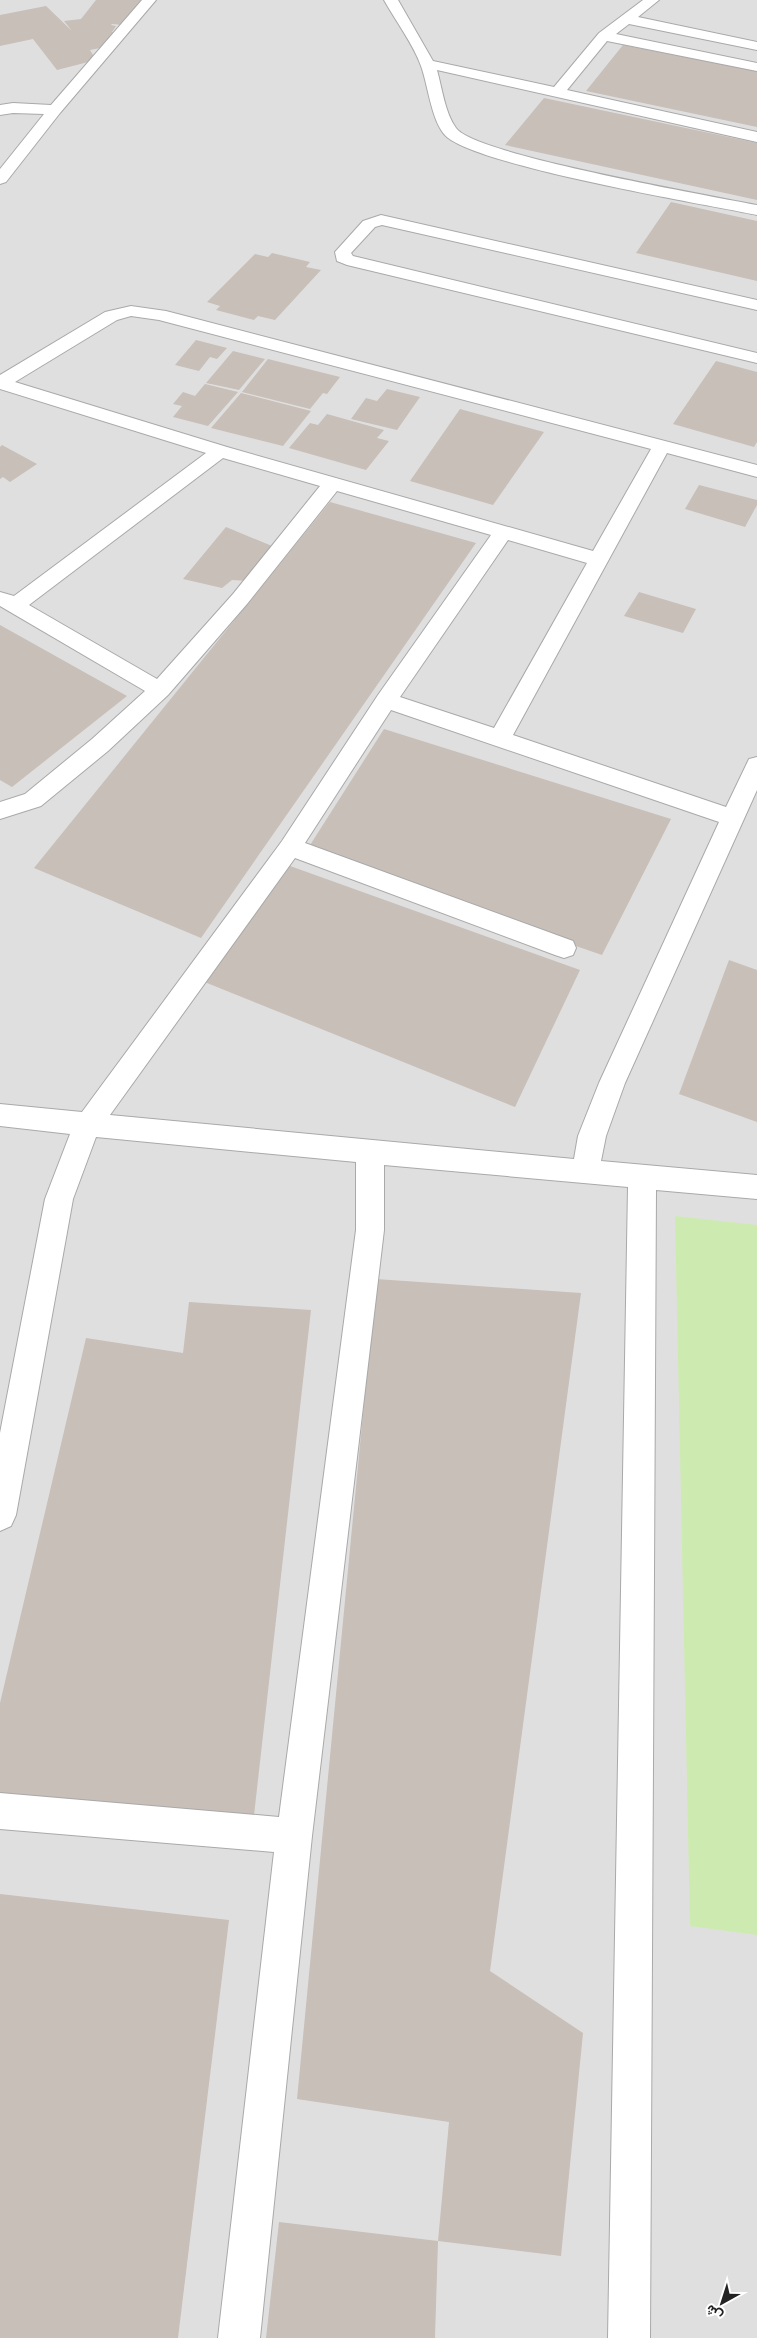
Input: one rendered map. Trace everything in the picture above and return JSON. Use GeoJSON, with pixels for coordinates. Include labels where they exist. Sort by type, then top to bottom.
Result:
{"type":"FeatureCollection","features":[{"type":"Feature","properties":{"kind":"street"},"geometry":{"type":"LineString","coordinates":[[0,179],[55,110],[149,0]]}},
{"type":"Feature","properties":{"kind":"street"},"geometry":{"type":"LineString","coordinates":[[391,0],[428,64],[440,108],[450,132],[476,147],[595,177],[757,210]]}},
{"type":"Feature","properties":{"kind":"street"},"geometry":{"type":"LineString","coordinates":[[557,93],[604,36],[625,18],[652,0]]}},
{"type":"Feature","properties":{"kind":"street"},"geometry":{"type":"LineString","coordinates":[[625,18],[757,46]]}},
{"type":"Feature","properties":{"kind":"street"},"geometry":{"type":"LineString","coordinates":[[604,36],[757,67]]}},
{"type":"Feature","properties":{"kind":"street"},"geometry":{"type":"LineString","coordinates":[[428,64],[757,137]]}},
{"type":"Feature","properties":{"kind":"street"},"geometry":{"type":"LineString","coordinates":[[4,108],[55,110]]}},
{"type":"Feature","properties":{"kind":"street"},"geometry":{"type":"LineString","coordinates":[[757,305],[381,220],[369,224],[342,252],[343,257],[348,260],[757,358]]}},
{"type":"Feature","properties":{"kind":"street"},"geometry":{"type":"LineString","coordinates":[[0,383],[111,316],[131,311],[160,315],[757,471]]}},
{"type":"Feature","properties":{"kind":"street"},"geometry":{"type":"LineString","coordinates":[[0,383],[220,451],[600,560]]}},
{"type":"Feature","properties":{"kind":"street"},"geometry":{"type":"LineString","coordinates":[[499,739],[662,446]]}},
{"type":"Feature","properties":{"kind":"street"},"geometry":{"type":"LineString","coordinates":[[160,690],[8,601],[220,451]]}},
{"type":"Feature","properties":{"kind":"street"},"geometry":{"type":"LineString","coordinates":[[0,810],[32,800],[100,745],[160,690],[240,599],[333,483]]}},
{"type":"Feature","properties":{"kind":"street"},"geometry":{"type":"LineString","coordinates":[[0,1516],[59,1199],[88,1126],[290,847],[386,700],[503,533]]}},
{"type":"Feature","properties":{"kind":"street"},"geometry":{"type":"LineString","coordinates":[[386,700],[733,818]]}},
{"type":"Feature","properties":{"kind":"street"},"geometry":{"type":"LineString","coordinates":[[586,1171],[592,1136],[612,1083],[757,765]]}},
{"type":"Feature","properties":{"kind":"street"},"geometry":{"type":"LineString","coordinates":[[290,847],[564,948]]}},
{"type":"Feature","properties":{"kind":"street"},"geometry":{"type":"LineString","coordinates":[[0,1115],[88,1126],[757,1187]]}},
{"type":"Feature","properties":{"kind":"street"},"geometry":{"type":"LineString","coordinates":[[239,2338],[294,1836],[370,1230],[370,1152]]}},
{"type":"Feature","properties":{"kind":"street"},"geometry":{"type":"LineString","coordinates":[[628,2338],[642,1176]]}},
{"type":"Feature","properties":{"kind":"street"},"geometry":{"type":"LineString","coordinates":[[0,1811],[294,1836]]}},
{"type":"Feature","properties":{"kind":"shaded area"},"geometry":{"type":"Polygon","coordinates":[[[0,0],[757,0],[757,2338],[0,2338],[0,0]]]}},
{"type":"Feature","properties":{"kind":"green space"},"geometry":{"type":"Polygon","coordinates":[[[675,1216],[757,1225],[757,1935],[690,1926],[675,1216]]]}},
{"type":"Feature","properties":{"kind":"building"},"geometry":{"type":"Polygon","coordinates":[[[96,0],[144,0],[123,25],[111,25],[116,26],[112,32],[117,33],[105,47],[90,50],[96,60],[57,70],[33,39],[0,46],[0,15],[46,6],[72,31],[64,21],[81,19],[96,0]]]}},
{"type":"Feature","properties":{"kind":"building"},"geometry":{"type":"Polygon","coordinates":[[[623,45],[757,71],[757,127],[586,91],[623,45]]]}},
{"type":"Feature","properties":{"kind":"building"},"geometry":{"type":"Polygon","coordinates":[[[544,98],[757,143],[757,200],[505,145],[544,98]]]}},
{"type":"Feature","properties":{"kind":"building"},"geometry":{"type":"Polygon","coordinates":[[[671,202],[757,221],[757,281],[636,253],[671,202]]]}},
{"type":"Feature","properties":{"kind":"building"},"geometry":{"type":"Polygon","coordinates":[[[272,253],[310,262],[306,267],[321,270],[275,320],[258,316],[254,320],[216,310],[220,306],[207,302],[255,254],[268,257],[272,253]]]}},
{"type":"Feature","properties":{"kind":"building"},"geometry":{"type":"Polygon","coordinates":[[[196,340],[227,348],[217,359],[210,357],[199,371],[175,365],[196,340]]]}},
{"type":"Feature","properties":{"kind":"building"},"geometry":{"type":"Polygon","coordinates":[[[233,351],[265,359],[239,390],[206,383],[233,351]]]}},
{"type":"Feature","properties":{"kind":"building"},"geometry":{"type":"Polygon","coordinates":[[[268,359],[340,377],[327,394],[323,393],[310,409],[242,392],[268,359]]]}},
{"type":"Feature","properties":{"kind":"building"},"geometry":{"type":"Polygon","coordinates":[[[716,361],[757,372],[757,442],[754,447],[673,424],[716,361]]]}},
{"type":"Feature","properties":{"kind":"building"},"geometry":{"type":"Polygon","coordinates":[[[205,384],[238,392],[208,426],[173,417],[182,406],[173,404],[183,392],[195,396],[205,384]]]}},
{"type":"Feature","properties":{"kind":"building"},"geometry":{"type":"Polygon","coordinates":[[[387,389],[420,397],[397,430],[351,419],[366,398],[377,401],[387,389]]]}},
{"type":"Feature","properties":{"kind":"building"},"geometry":{"type":"Polygon","coordinates":[[[241,393],[311,411],[283,446],[211,428],[241,393]]]}},
{"type":"Feature","properties":{"kind":"building"},"geometry":{"type":"Polygon","coordinates":[[[460,409],[544,432],[493,505],[410,481],[460,409]]]}},
{"type":"Feature","properties":{"kind":"building"},"geometry":{"type":"Polygon","coordinates":[[[327,414],[384,430],[377,438],[389,441],[366,470],[289,448],[310,423],[318,425],[327,414]]]}},
{"type":"Feature","properties":{"kind":"building"},"geometry":{"type":"Polygon","coordinates":[[[2,445],[37,464],[10,482],[3,477],[0,479],[0,447],[2,445]]]}},
{"type":"Feature","properties":{"kind":"building"},"geometry":{"type":"Polygon","coordinates":[[[699,485],[757,500],[757,505],[745,527],[685,509],[699,485]]]}},
{"type":"Feature","properties":{"kind":"building"},"geometry":{"type":"Polygon","coordinates":[[[330,502],[476,543],[201,938],[34,868],[330,502]]]}},
{"type":"Feature","properties":{"kind":"building"},"geometry":{"type":"Polygon","coordinates":[[[226,527],[272,546],[249,581],[232,580],[222,588],[183,579],[226,527]]]}},
{"type":"Feature","properties":{"kind":"building"},"geometry":{"type":"Polygon","coordinates":[[[639,592],[696,609],[683,633],[624,616],[639,592]]]}},
{"type":"Feature","properties":{"kind":"building"},"geometry":{"type":"Polygon","coordinates":[[[0,625],[127,696],[12,787],[0,780],[0,625]]]}},
{"type":"Feature","properties":{"kind":"building"},"geometry":{"type":"Polygon","coordinates":[[[384,729],[671,819],[602,955],[305,853],[384,729]]]}},
{"type":"Feature","properties":{"kind":"building"},"geometry":{"type":"Polygon","coordinates":[[[279,862],[580,970],[515,1107],[202,981],[279,862]]]}},
{"type":"Feature","properties":{"kind":"building"},"geometry":{"type":"Polygon","coordinates":[[[729,960],[757,970],[757,1122],[679,1094],[729,960]]]}},
{"type":"Feature","properties":{"kind":"building"},"geometry":{"type":"Polygon","coordinates":[[[376,1279],[581,1293],[490,1971],[583,2033],[561,2256],[438,2241],[449,2122],[297,2099],[376,1279]]]}},
{"type":"Feature","properties":{"kind":"building"},"geometry":{"type":"Polygon","coordinates":[[[189,1302],[311,1310],[252,1833],[0,1811],[0,1703],[86,1338],[183,1353],[189,1302]]]}},
{"type":"Feature","properties":{"kind":"building"},"geometry":{"type":"Polygon","coordinates":[[[0,1894],[229,1920],[178,2338],[0,2338],[0,1894]]]}},
{"type":"Feature","properties":{"kind":"building"},"geometry":{"type":"Polygon","coordinates":[[[279,2222],[438,2241],[435,2338],[266,2338],[279,2222]]]}}]}
